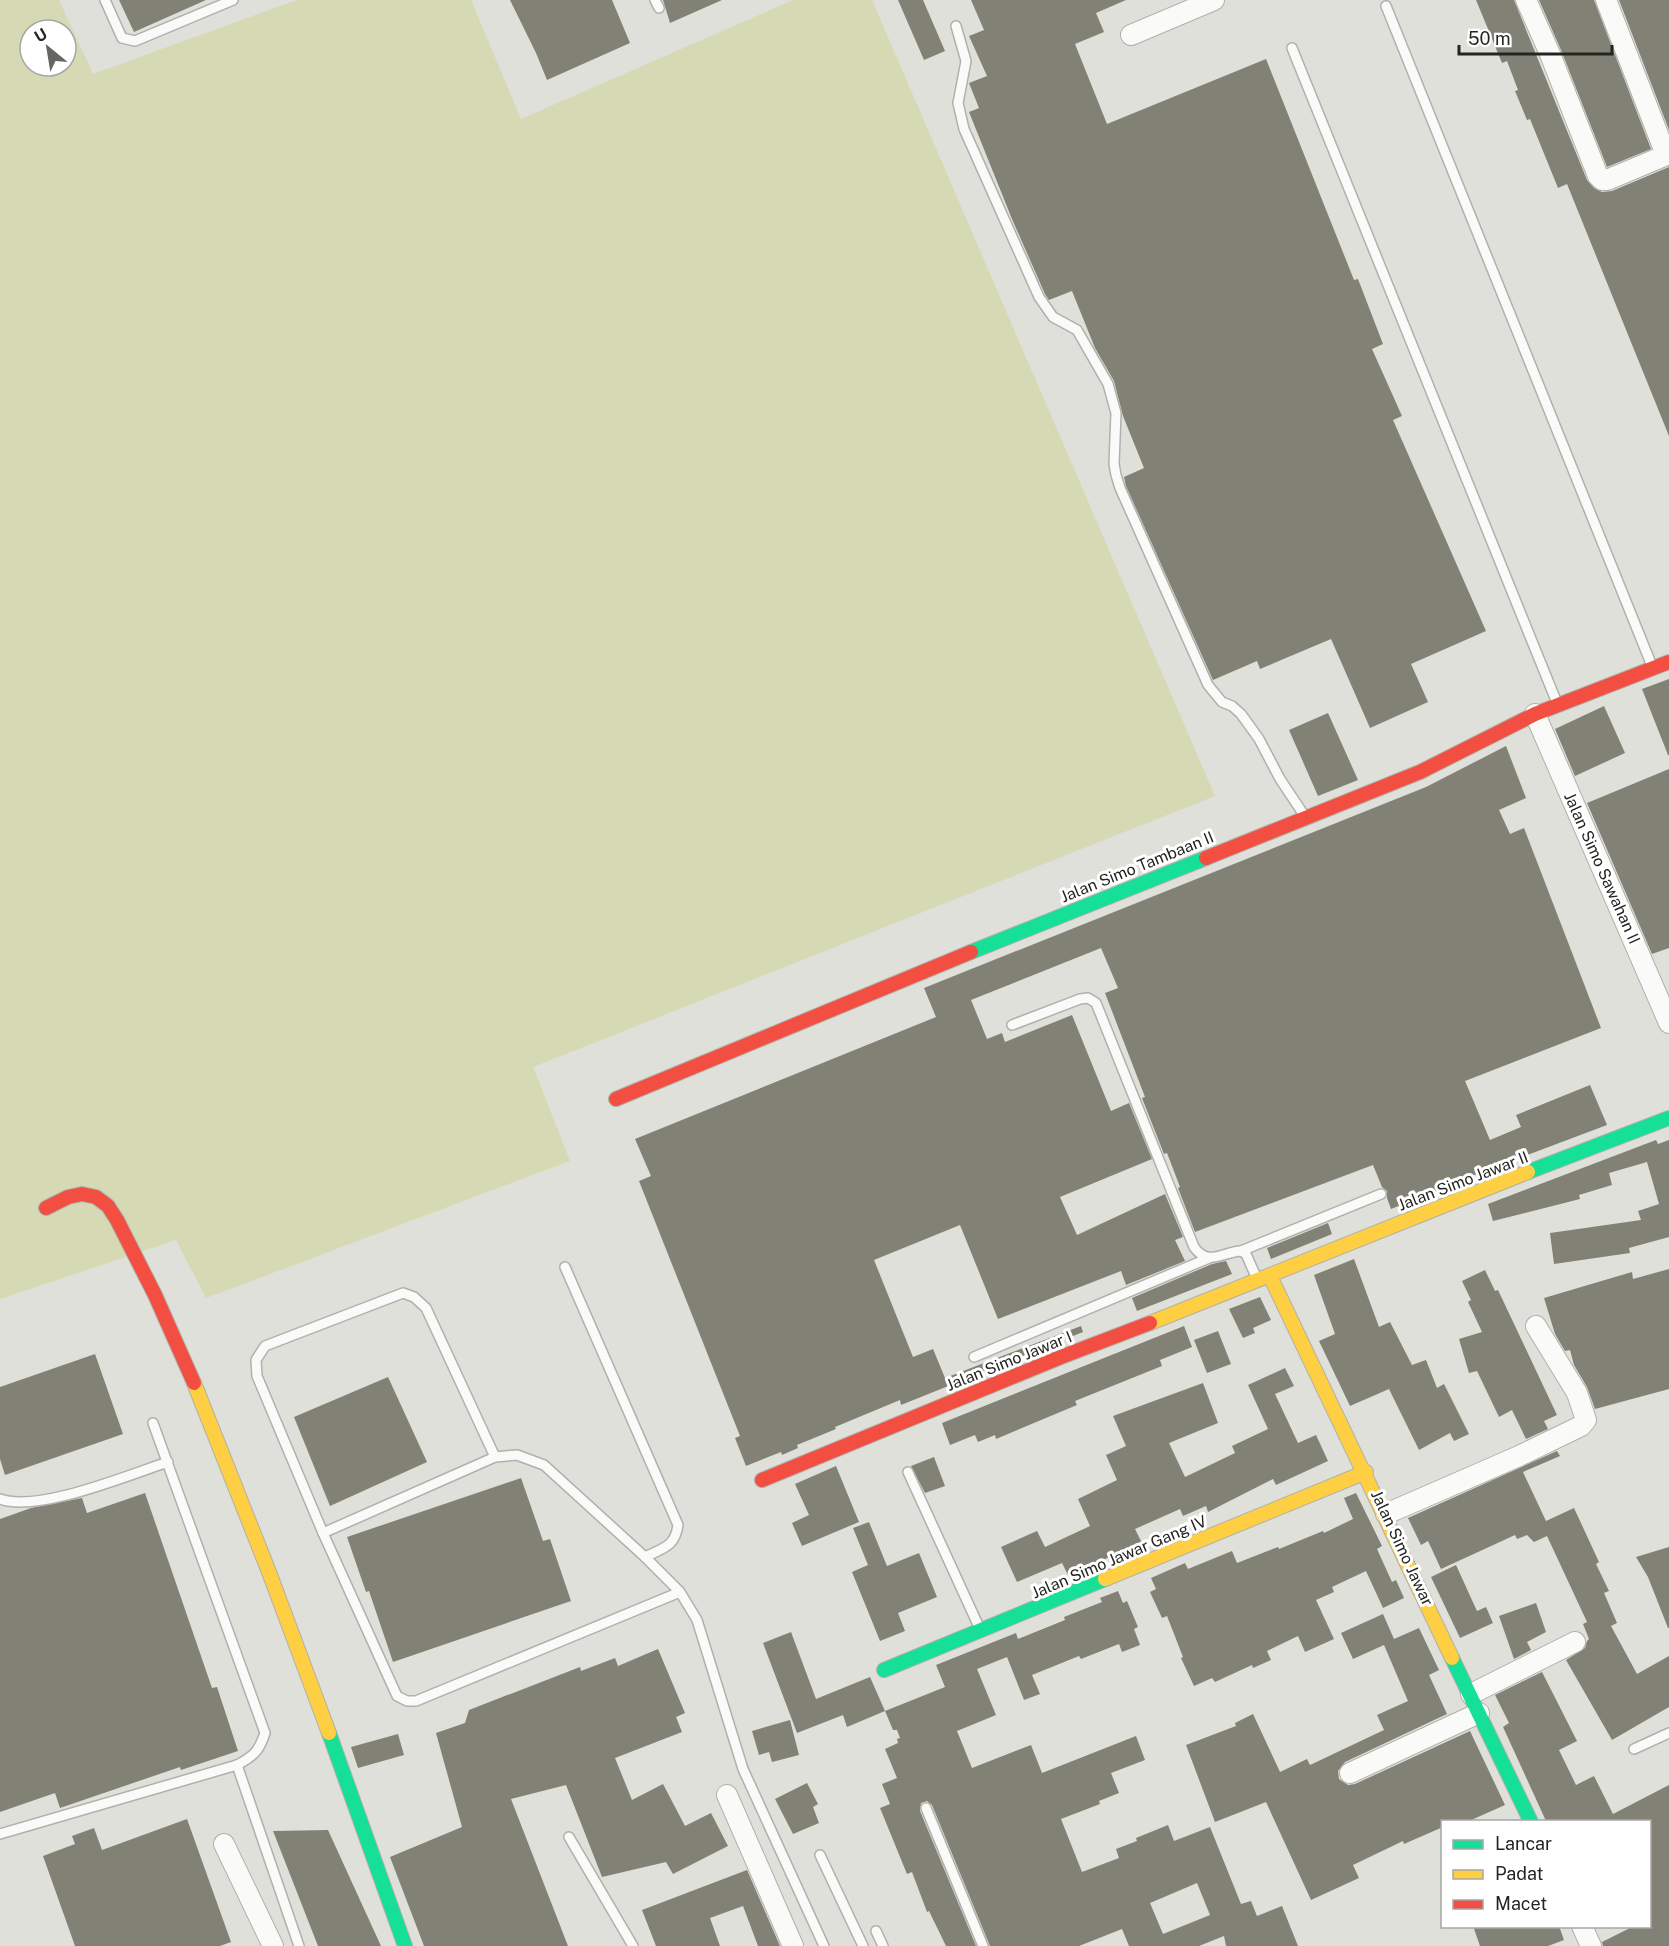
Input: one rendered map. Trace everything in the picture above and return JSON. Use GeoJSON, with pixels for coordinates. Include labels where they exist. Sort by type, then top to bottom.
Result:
{"type":"FeatureCollection","features":[{"type":"Feature","properties":{"kind":"street"},"geometry":{"type":"LineString","coordinates":[[1131,35],[1214,0]]}},
{"type":"Feature","properties":{"kind":"street"},"geometry":{"type":"LineString","coordinates":[[1526,0],[1598,176],[1602,180],[1607,180],[1668,154],[1606,0]]}},
{"type":"Feature","properties":{"kind":"street","name":"Jalan Simo Tambaan II"},"geometry":{"type":"LineString","coordinates":[[616,1099],[932,968],[1420,772],[1535,714],[1669,662]]}},
{"type":"Feature","properties":{"kind":"street","name":"Jalan Simo Sawahan II"},"geometry":{"type":"LineString","coordinates":[[1535,714],[1667,1012]]}},
{"type":"Feature","properties":{"kind":"street","name":"Jalan Simo Jawar II"},"geometry":{"type":"LineString","coordinates":[[1264,1279],[1484,1189],[1669,1118]]}},
{"type":"Feature","properties":{"kind":"street"},"geometry":{"type":"LineString","coordinates":[[46,1208],[72,1193],[88,1193],[104,1202],[116,1218],[157,1297],[230,1467],[324,1715],[405,1946]]}},
{"type":"Feature","properties":{"kind":"street","name":"Jalan Simo Jawar"},"geometry":{"type":"LineString","coordinates":[[1264,1279],[1366,1472],[1531,1820]]}},
{"type":"Feature","properties":{"kind":"street","name":"Jalan Simo Jawar I"},"geometry":{"type":"LineString","coordinates":[[762,1480],[1050,1361],[1264,1279]]}},
{"type":"Feature","properties":{"kind":"street"},"geometry":{"type":"LineString","coordinates":[[1386,1514],[1519,1456],[1581,1426],[1586,1420],[1577,1393],[1536,1326]]}},
{"type":"Feature","properties":{"kind":"street","name":"Jalan Simo Jawar Gang IV"},"geometry":{"type":"LineString","coordinates":[[884,1670],[1366,1472]]}},
{"type":"Feature","properties":{"kind":"street"},"geometry":{"type":"LineString","coordinates":[[1471,1694],[1575,1642]]}},
{"type":"Feature","properties":{"kind":"street"},"geometry":{"type":"LineString","coordinates":[[1350,1773],[1479,1713]]}},
{"type":"Feature","properties":{"kind":"street"},"geometry":{"type":"LineString","coordinates":[[727,1795],[793,1946]]}},
{"type":"Feature","properties":{"kind":"street"},"geometry":{"type":"LineString","coordinates":[[224,1844],[273,1946]]}},
{"type":"Feature","properties":{"kind":"street"},"geometry":{"type":"LineString","coordinates":[[1583,1928],[1591,1946]]}},
{"type":"Feature","properties":{"kind":"lane"},"geometry":{"type":"LineString","coordinates":[[105,0],[122,38],[135,41],[233,0]]}},
{"type":"Feature","properties":{"kind":"lane"},"geometry":{"type":"LineString","coordinates":[[1386,6],[1653,669]]}},
{"type":"Feature","properties":{"kind":"lane"},"geometry":{"type":"LineString","coordinates":[[956,26],[966,61],[958,103],[964,129],[1039,297],[1053,317],[1077,330],[1108,384],[1116,413],[1114,464],[1116,475],[1180,624],[1208,685],[1222,702],[1241,714],[1306,817]]}},
{"type":"Feature","properties":{"kind":"lane"},"geometry":{"type":"LineString","coordinates":[[1292,48],[1557,705]]}},
{"type":"Feature","properties":{"kind":"lane"},"geometry":{"type":"LineString","coordinates":[[1012,1025],[1080,999],[1088,999],[1096,1003],[1194,1247],[1200,1254],[1209,1258]]}},
{"type":"Feature","properties":{"kind":"lane"},"geometry":{"type":"LineString","coordinates":[[974,1357],[1209,1258],[1241,1251],[1381,1194]]}},
{"type":"Feature","properties":{"kind":"lane"},"geometry":{"type":"LineString","coordinates":[[1241,1251],[1246,1254],[1264,1279]]}},
{"type":"Feature","properties":{"kind":"lane"},"geometry":{"type":"LineString","coordinates":[[566,1267],[678,1525],[677,1534],[671,1544],[645,1557]]}},
{"type":"Feature","properties":{"kind":"lane"},"geometry":{"type":"LineString","coordinates":[[495,1457],[426,1308],[414,1297],[403,1293],[266,1346],[256,1360],[257,1376],[323,1533],[397,1696],[406,1701],[416,1701],[680,1592]]}},
{"type":"Feature","properties":{"kind":"lane"},"geometry":{"type":"LineString","coordinates":[[0,1834],[237,1765],[251,1757],[260,1747],[265,1733],[153,1423]]}},
{"type":"Feature","properties":{"kind":"lane"},"geometry":{"type":"LineString","coordinates":[[323,1533],[495,1457],[517,1455],[544,1465],[680,1592],[697,1620],[743,1769],[824,1946]]}},
{"type":"Feature","properties":{"kind":"lane"},"geometry":{"type":"LineString","coordinates":[[0,1498],[8,1502],[22,1503],[56,1499],[168,1462]]}},
{"type":"Feature","properties":{"kind":"lane"},"geometry":{"type":"LineString","coordinates":[[908,1472],[981,1632]]}},
{"type":"Feature","properties":{"kind":"lane"},"geometry":{"type":"LineString","coordinates":[[1634,1749],[1669,1733]]}},
{"type":"Feature","properties":{"kind":"lane"},"geometry":{"type":"LineString","coordinates":[[237,1765],[299,1946]]}},
{"type":"Feature","properties":{"kind":"lane"},"geometry":{"type":"LineString","coordinates":[[926,1808],[983,1946]]}},
{"type":"Feature","properties":{"kind":"lane"},"geometry":{"type":"LineString","coordinates":[[569,1837],[633,1946]]}},
{"type":"Feature","properties":{"kind":"lane"},"geometry":{"type":"LineString","coordinates":[[820,1855],[863,1946]]}},
{"type":"Feature","properties":{"kind":"lane"},"geometry":{"type":"LineString","coordinates":[[876,1931],[883,1946]]}},
{"type":"Feature","properties":{"kind":"green space"},"geometry":{"type":"Polygon","coordinates":[[[0,0],[59,0],[67,18],[18,18],[18,78],[78,78],[78,41],[93,74],[297,0],[471,0],[521,119],[793,0],[872,0],[1215,796],[533,1067],[570,1161],[206,1298],[176,1240],[0,1299],[0,0]]]}},
{"type":"Feature","properties":{"kind":"building"},"geometry":{"type":"Polygon","coordinates":[[[119,0],[206,0],[134,32],[119,0]]]}},
{"type":"Feature","properties":{"kind":"building"},"geometry":{"type":"Polygon","coordinates":[[[510,0],[612,0],[630,43],[547,80],[510,0]]]}},
{"type":"Feature","properties":{"kind":"building"},"geometry":{"type":"Polygon","coordinates":[[[663,0],[722,0],[670,23],[663,0]]]}},
{"type":"Feature","properties":{"kind":"building"},"geometry":{"type":"Polygon","coordinates":[[[898,0],[923,0],[945,51],[924,60],[898,0]]]}},
{"type":"Feature","properties":{"kind":"building"},"geometry":{"type":"Polygon","coordinates":[[[971,0],[1126,0],[1096,13],[1104,32],[1075,44],[1107,124],[1266,59],[1354,280],[1358,279],[1383,344],[1372,349],[1402,416],[1393,420],[1486,631],[1411,664],[1428,702],[1370,728],[1331,639],[1260,669],[1257,661],[1213,680],[1126,486],[1124,477],[1144,468],[1123,416],[1114,381],[1095,348],[1072,291],[1049,300],[1045,294],[969,112],[979,108],[969,83],[987,76],[969,36],[984,30],[971,0]]]}},
{"type":"Feature","properties":{"kind":"building"},"geometry":{"type":"Polygon","coordinates":[[[1476,0],[1514,0],[1587,180],[1594,188],[1602,192],[1612,191],[1669,167],[1669,436],[1567,184],[1558,188],[1530,119],[1527,120],[1515,91],[1518,90],[1507,61],[1502,63],[1476,0]]]}},
{"type":"Feature","properties":{"kind":"building"},"geometry":{"type":"Polygon","coordinates":[[[1539,0],[1594,0],[1651,149],[1607,167],[1539,0]]]}},
{"type":"Feature","properties":{"kind":"building"},"geometry":{"type":"Polygon","coordinates":[[[1619,0],[1669,0],[1669,130],[1619,0]]]}},
{"type":"Feature","properties":{"kind":"building"},"geometry":{"type":"Polygon","coordinates":[[[1669,679],[1669,755],[1668,755],[1642,689],[1669,679]]]}},
{"type":"Feature","properties":{"kind":"building"},"geometry":{"type":"Polygon","coordinates":[[[1604,706],[1625,753],[1575,776],[1555,729],[1604,706]]]}},
{"type":"Feature","properties":{"kind":"building"},"geometry":{"type":"Polygon","coordinates":[[[1328,713],[1358,780],[1318,796],[1289,730],[1328,713]]]}},
{"type":"Feature","properties":{"kind":"building"},"geometry":{"type":"Polygon","coordinates":[[[1506,746],[1526,798],[1499,810],[1510,834],[1524,828],[1601,1028],[1465,1081],[1490,1140],[1521,1127],[1516,1115],[1590,1085],[1607,1125],[1391,1209],[1387,1191],[1382,1187],[1373,1165],[1195,1232],[1167,1153],[1164,1154],[1142,1098],[1145,1097],[1105,993],[1118,988],[1101,948],[971,1000],[987,1039],[1002,1033],[1005,1042],[1072,1015],[1111,1111],[1129,1103],[1152,1159],[1060,1197],[1077,1235],[1165,1194],[1183,1237],[1175,1240],[1185,1261],[1126,1285],[1121,1271],[998,1319],[960,1225],[874,1260],[913,1357],[933,1349],[945,1378],[1081,1326],[1083,1332],[901,1405],[900,1400],[835,1427],[836,1429],[797,1445],[798,1448],[782,1455],[781,1452],[746,1466],[735,1438],[740,1436],[639,1181],[651,1176],[635,1139],[936,1017],[924,988],[1426,787],[1506,746]]]}},
{"type":"Feature","properties":{"kind":"building"},"geometry":{"type":"Polygon","coordinates":[[[1669,769],[1669,948],[1652,954],[1587,803],[1669,769]]]}},
{"type":"Feature","properties":{"kind":"building"},"geometry":{"type":"Polygon","coordinates":[[[1656,1140],[1658,1144],[1669,1140],[1669,1237],[1629,1248],[1630,1253],[1554,1264],[1550,1233],[1641,1220],[1638,1211],[1659,1204],[1647,1162],[1609,1173],[1612,1185],[1579,1195],[1580,1199],[1493,1221],[1488,1204],[1656,1140]]]}},
{"type":"Feature","properties":{"kind":"building"},"geometry":{"type":"Polygon","coordinates":[[[1328,1223],[1332,1234],[1271,1259],[1267,1248],[1328,1223]]]}},
{"type":"Feature","properties":{"kind":"building"},"geometry":{"type":"Polygon","coordinates":[[[1354,1259],[1379,1327],[1390,1322],[1412,1365],[1426,1360],[1437,1388],[1444,1384],[1469,1434],[1454,1441],[1450,1433],[1419,1450],[1389,1389],[1350,1406],[1319,1341],[1335,1334],[1314,1275],[1354,1259]]]}},
{"type":"Feature","properties":{"kind":"building"},"geometry":{"type":"Polygon","coordinates":[[[1226,1261],[1232,1274],[1137,1311],[1132,1298],[1212,1264],[1226,1261]]]}},
{"type":"Feature","properties":{"kind":"building"},"geometry":{"type":"Polygon","coordinates":[[[1669,1269],[1669,1389],[1595,1409],[1587,1387],[1574,1365],[1570,1350],[1565,1351],[1555,1334],[1544,1298],[1632,1272],[1633,1279],[1669,1269]]]}},
{"type":"Feature","properties":{"kind":"building"},"geometry":{"type":"Polygon","coordinates":[[[1485,1270],[1495,1291],[1498,1290],[1557,1415],[1544,1421],[1548,1429],[1526,1439],[1512,1410],[1499,1417],[1477,1371],[1469,1373],[1459,1339],[1482,1332],[1468,1302],[1471,1300],[1462,1281],[1485,1270]]]}},
{"type":"Feature","properties":{"kind":"building"},"geometry":{"type":"Polygon","coordinates":[[[1260,1297],[1271,1320],[1253,1328],[1255,1333],[1243,1338],[1229,1309],[1260,1297]]]}},
{"type":"Feature","properties":{"kind":"building"},"geometry":{"type":"Polygon","coordinates":[[[1184,1326],[1192,1347],[1160,1360],[1162,1366],[1075,1401],[1077,1405],[996,1439],[995,1435],[978,1442],[975,1435],[950,1445],[942,1423],[1184,1326]]]}},
{"type":"Feature","properties":{"kind":"building"},"geometry":{"type":"Polygon","coordinates":[[[1218,1331],[1231,1364],[1207,1373],[1194,1340],[1218,1331]]]}},
{"type":"Feature","properties":{"kind":"building"},"geometry":{"type":"Polygon","coordinates":[[[95,1354],[123,1434],[5,1475],[0,1459],[0,1387],[95,1354]]]}},
{"type":"Feature","properties":{"kind":"building"},"geometry":{"type":"Polygon","coordinates":[[[1285,1368],[1294,1386],[1275,1394],[1298,1443],[1316,1435],[1328,1461],[1276,1485],[1273,1479],[1208,1512],[1206,1506],[1183,1516],[1180,1509],[1135,1529],[1142,1543],[1105,1559],[1106,1562],[1089,1569],[1088,1567],[1068,1575],[1062,1563],[1017,1582],[1001,1547],[1037,1531],[1045,1547],[1090,1526],[1078,1499],[1117,1480],[1106,1455],[1126,1446],[1113,1416],[1203,1383],[1218,1423],[1169,1443],[1185,1477],[1235,1453],[1232,1446],[1268,1429],[1248,1385],[1285,1368]]]}},
{"type":"Feature","properties":{"kind":"building"},"geometry":{"type":"Polygon","coordinates":[[[388,1377],[427,1462],[330,1506],[294,1417],[388,1377]]]}},
{"type":"Feature","properties":{"kind":"building"},"geometry":{"type":"Polygon","coordinates":[[[1557,1451],[1560,1456],[1523,1472],[1546,1521],[1574,1508],[1599,1562],[1596,1564],[1609,1591],[1604,1593],[1617,1623],[1611,1626],[1637,1674],[1669,1656],[1669,1707],[1612,1740],[1566,1660],[1585,1648],[1589,1639],[1583,1624],[1587,1622],[1547,1536],[1534,1542],[1527,1535],[1517,1539],[1515,1535],[1441,1569],[1428,1541],[1421,1545],[1408,1518],[1557,1451]]]}},
{"type":"Feature","properties":{"kind":"building"},"geometry":{"type":"Polygon","coordinates":[[[934,1457],[945,1486],[925,1493],[911,1466],[934,1457]]]}},
{"type":"Feature","properties":{"kind":"building"},"geometry":{"type":"Polygon","coordinates":[[[836,1466],[859,1522],[802,1546],[792,1523],[809,1515],[795,1484],[836,1466]]]}},
{"type":"Feature","properties":{"kind":"building"},"geometry":{"type":"Polygon","coordinates":[[[521,1478],[543,1541],[550,1539],[571,1601],[393,1662],[369,1591],[366,1592],[347,1537],[521,1478]]]}},
{"type":"Feature","properties":{"kind":"building"},"geometry":{"type":"Polygon","coordinates":[[[145,1493],[212,1688],[217,1687],[238,1751],[181,1770],[180,1767],[60,1808],[55,1793],[0,1812],[0,1519],[31,1508],[82,1498],[87,1513],[145,1493]]]}},
{"type":"Feature","properties":{"kind":"building"},"geometry":{"type":"Polygon","coordinates":[[[1356,1493],[1382,1546],[1377,1549],[1392,1582],[1396,1580],[1404,1598],[1383,1608],[1366,1571],[1332,1587],[1334,1592],[1316,1600],[1334,1639],[1305,1652],[1298,1636],[1267,1651],[1271,1660],[1253,1668],[1252,1665],[1215,1682],[1212,1678],[1194,1686],[1181,1658],[1183,1657],[1167,1616],[1162,1618],[1150,1592],[1156,1589],[1151,1578],[1185,1563],[1188,1569],[1232,1551],[1237,1563],[1323,1531],[1324,1533],[1353,1519],[1344,1498],[1356,1493]]]}},
{"type":"Feature","properties":{"kind":"building"},"geometry":{"type":"Polygon","coordinates":[[[869,1522],[887,1566],[919,1553],[937,1597],[898,1613],[905,1631],[880,1641],[852,1572],[868,1565],[853,1528],[869,1522]]]}},
{"type":"Feature","properties":{"kind":"building"},"geometry":{"type":"Polygon","coordinates":[[[1669,1547],[1668,1628],[1648,1577],[1636,1557],[1669,1547]]]}},
{"type":"Feature","properties":{"kind":"building"},"geometry":{"type":"Polygon","coordinates":[[[1456,1565],[1477,1611],[1486,1607],[1493,1623],[1460,1638],[1431,1577],[1456,1565]]]}},
{"type":"Feature","properties":{"kind":"building"},"geometry":{"type":"Polygon","coordinates":[[[1118,1591],[1123,1603],[1127,1601],[1138,1627],[1134,1629],[1140,1645],[1122,1652],[1119,1644],[1081,1659],[1079,1656],[1032,1675],[1040,1694],[1024,1700],[1007,1657],[977,1669],[996,1715],[957,1731],[972,1768],[1031,1745],[1042,1773],[1136,1736],[1145,1760],[1111,1773],[1119,1793],[1099,1801],[1100,1804],[1061,1819],[1082,1872],[1119,1858],[1116,1849],[1168,1825],[1174,1841],[1210,1827],[1241,1904],[1251,1901],[1257,1916],[1282,1906],[1298,1946],[1226,1946],[1224,1936],[1199,1946],[1129,1946],[1122,1929],[1079,1946],[990,1946],[932,1805],[927,1801],[921,1803],[920,1811],[976,1946],[946,1946],[929,1911],[927,1912],[912,1872],[907,1874],[880,1808],[890,1804],[882,1784],[897,1778],[885,1749],[898,1743],[897,1739],[900,1738],[897,1730],[893,1730],[885,1711],[945,1687],[936,1665],[1016,1633],[1018,1639],[1065,1620],[1064,1617],[1102,1602],[1100,1598],[1118,1591]],[[1197,1883],[1150,1903],[1163,1934],[1210,1915],[1197,1883]]]}},
{"type":"Feature","properties":{"kind":"building"},"geometry":{"type":"Polygon","coordinates":[[[1536,1603],[1546,1632],[1527,1642],[1531,1650],[1514,1659],[1499,1616],[1536,1603]]]}},
{"type":"Feature","properties":{"kind":"building"},"geometry":{"type":"Polygon","coordinates":[[[1383,1614],[1394,1639],[1419,1628],[1439,1670],[1429,1675],[1447,1714],[1345,1762],[1338,1771],[1339,1779],[1348,1785],[1355,1784],[1470,1731],[1505,1805],[1471,1820],[1441,1820],[1441,1828],[1404,1844],[1403,1841],[1353,1865],[1359,1878],[1311,1900],[1266,1802],[1215,1822],[1186,1745],[1236,1726],[1235,1723],[1253,1714],[1280,1772],[1307,1759],[1310,1765],[1384,1730],[1377,1715],[1408,1701],[1384,1645],[1353,1659],[1341,1633],[1383,1614]]]}},
{"type":"Feature","properties":{"kind":"building"},"geometry":{"type":"Polygon","coordinates":[[[791,1632],[816,1699],[870,1677],[885,1711],[847,1727],[843,1715],[797,1733],[763,1643],[791,1632]]]}},
{"type":"Feature","properties":{"kind":"building"},"geometry":{"type":"Polygon","coordinates":[[[658,1649],[685,1713],[676,1717],[682,1732],[615,1758],[632,1800],[663,1784],[685,1826],[711,1813],[728,1846],[673,1874],[666,1862],[602,1877],[566,1785],[511,1799],[568,1946],[424,1946],[390,1857],[462,1827],[436,1733],[465,1723],[469,1710],[580,1667],[581,1671],[615,1658],[618,1666],[658,1649]]]}},
{"type":"Feature","properties":{"kind":"building"},"geometry":{"type":"Polygon","coordinates":[[[1542,1672],[1577,1741],[1559,1750],[1576,1785],[1594,1776],[1613,1814],[1669,1785],[1669,1946],[1603,1946],[1602,1942],[1630,1928],[1651,1928],[1651,1820],[1546,1820],[1503,1727],[1509,1723],[1495,1695],[1542,1672]]]}},
{"type":"Feature","properties":{"kind":"building"},"geometry":{"type":"Polygon","coordinates":[[[790,1720],[799,1755],[772,1762],[769,1752],[759,1755],[752,1731],[790,1720]]]}},
{"type":"Feature","properties":{"kind":"building"},"geometry":{"type":"Polygon","coordinates":[[[398,1734],[404,1755],[358,1768],[351,1747],[398,1734]]]}},
{"type":"Feature","properties":{"kind":"building"},"geometry":{"type":"Polygon","coordinates":[[[807,1783],[818,1804],[813,1807],[819,1823],[793,1834],[775,1799],[807,1783]]]}},
{"type":"Feature","properties":{"kind":"building"},"geometry":{"type":"Polygon","coordinates":[[[187,1819],[231,1942],[220,1946],[75,1946],[43,1856],[75,1844],[72,1836],[94,1828],[102,1850],[187,1819]]]}},
{"type":"Feature","properties":{"kind":"building"},"geometry":{"type":"Polygon","coordinates":[[[328,1830],[381,1946],[318,1946],[273,1831],[328,1830]]]}},
{"type":"Feature","properties":{"kind":"building"},"geometry":{"type":"Polygon","coordinates":[[[747,1870],[780,1946],[758,1946],[743,1906],[710,1918],[720,1946],[656,1946],[642,1910],[747,1870]]]}},
{"type":"Feature","properties":{"kind":"building"},"geometry":{"type":"Polygon","coordinates":[[[1474,1928],[1560,1928],[1564,1940],[1548,1946],[1480,1946],[1474,1928]]]}},
{"type":"Feature","properties":{"kind":"traffic: fast"},"geometry":{"type":"LineString","coordinates":[[971,952],[1206,858]]}},
{"type":"Feature","properties":{"kind":"traffic: fast"},"geometry":{"type":"LineString","coordinates":[[1528,1172],[1669,1118]]}},
{"type":"Feature","properties":{"kind":"traffic: fast"},"geometry":{"type":"LineString","coordinates":[[884,1670],[1105,1579]]}},
{"type":"Feature","properties":{"kind":"traffic: fast"},"geometry":{"type":"LineString","coordinates":[[1452,1658],[1530,1820]]}},
{"type":"Feature","properties":{"kind":"traffic: fast"},"geometry":{"type":"LineString","coordinates":[[329,1733],[405,1946]]}},
{"type":"Feature","properties":{"kind":"traffic: slow"},"geometry":{"type":"LineString","coordinates":[[1150,1323],[1528,1172]]}},
{"type":"Feature","properties":{"kind":"traffic: slow"},"geometry":{"type":"LineString","coordinates":[[1270,1276],[1452,1658]]}},
{"type":"Feature","properties":{"kind":"traffic: slow"},"geometry":{"type":"LineString","coordinates":[[194,1383],[269,1572],[329,1733]]}},
{"type":"Feature","properties":{"kind":"traffic: slow"},"geometry":{"type":"LineString","coordinates":[[1105,1579],[1366,1472]]}},
{"type":"Feature","properties":{"kind":"traffic: jam"},"geometry":{"type":"LineString","coordinates":[[1206,858],[1420,772],[1535,714],[1669,662]]}},
{"type":"Feature","properties":{"kind":"traffic: jam"},"geometry":{"type":"LineString","coordinates":[[616,1099],[971,952]]}},
{"type":"Feature","properties":{"kind":"traffic: jam"},"geometry":{"type":"LineString","coordinates":[[46,1208],[68,1197],[82,1194],[96,1197],[108,1206],[155,1295],[194,1383]]}},
{"type":"Feature","properties":{"kind":"traffic: jam"},"geometry":{"type":"LineString","coordinates":[[762,1480],[1061,1357],[1150,1323]]}}]}
